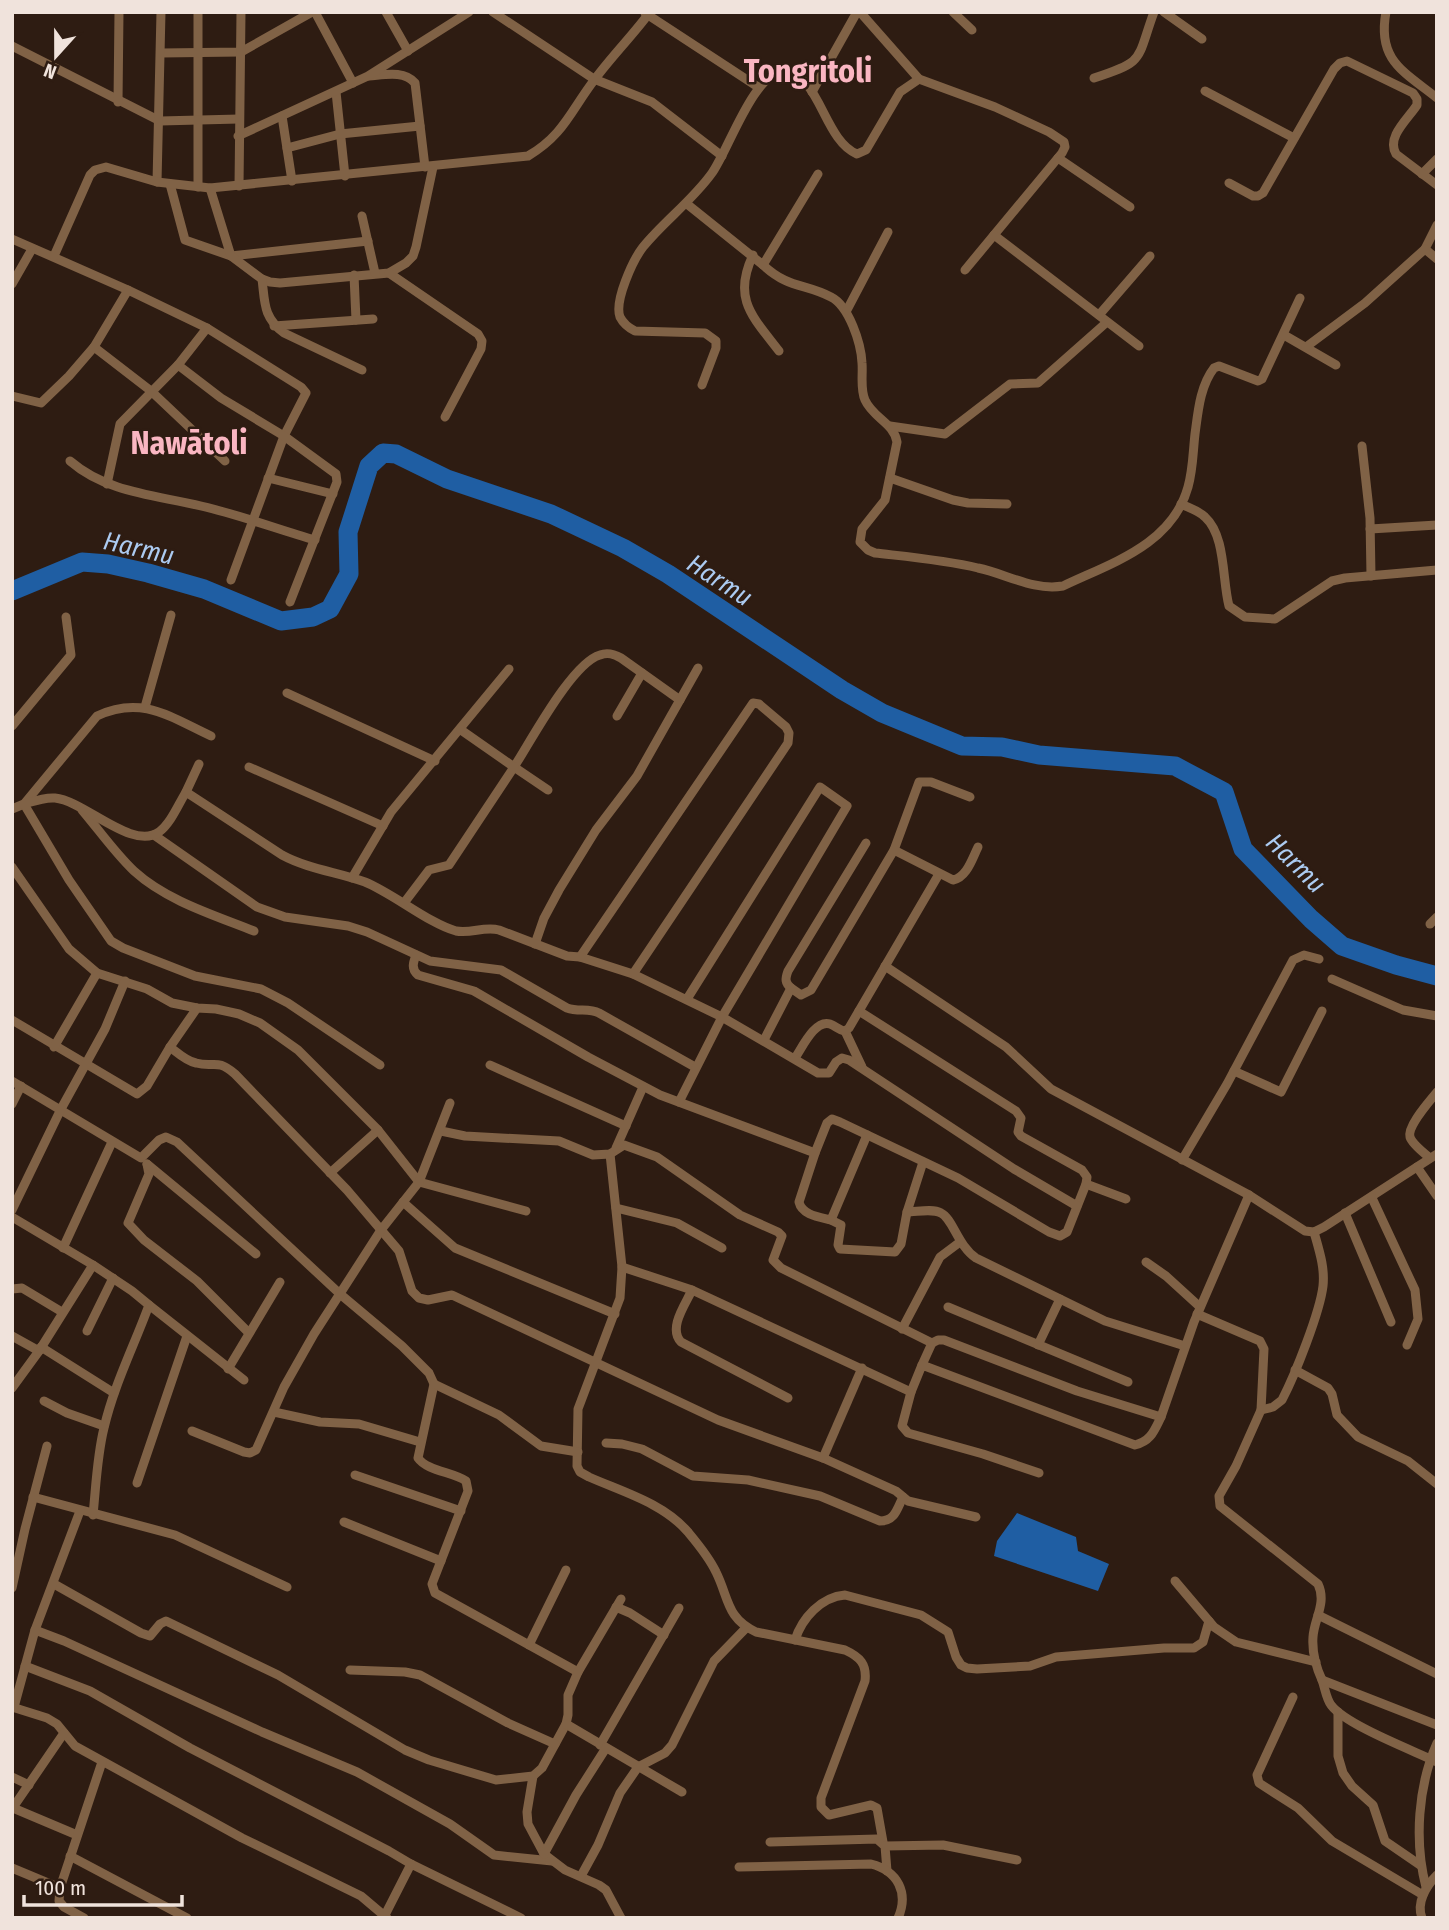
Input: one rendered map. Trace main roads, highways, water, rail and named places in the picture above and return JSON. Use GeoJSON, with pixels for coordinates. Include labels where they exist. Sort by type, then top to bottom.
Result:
{"type":"FeatureCollection","features":[{"type":"Feature","properties":{"kind":"water"},"geometry":{"type":"Polygon","coordinates":[[[1017,1513],[1076,1537],[1078,1551],[1109,1564],[1098,1591],[994,1556],[997,1541],[1017,1513]]]}},
{"type":"Feature","properties":{"kind":"waterway","name":"Harmu"},"geometry":{"type":"LineString","coordinates":[[12,591],[82,562],[108,564],[204,589],[281,621],[313,617],[330,609],[349,574],[348,532],[369,466],[383,453],[396,454],[447,479],[551,514],[623,548],[668,574],[842,690],[882,713],[962,746],[1002,747],[1039,755],[1175,766],[1224,792],[1243,849],[1311,919],[1342,946],[1437,976]]}},
{"type":"Feature","properties":{"kind":"district","name":"Tongritoli"},"geometry":{"type":"Point","coordinates":[808,71]}},
{"type":"Feature","properties":{"kind":"district","name":"Nawātoli"},"geometry":{"type":"Point","coordinates":[189,443]}}]}
